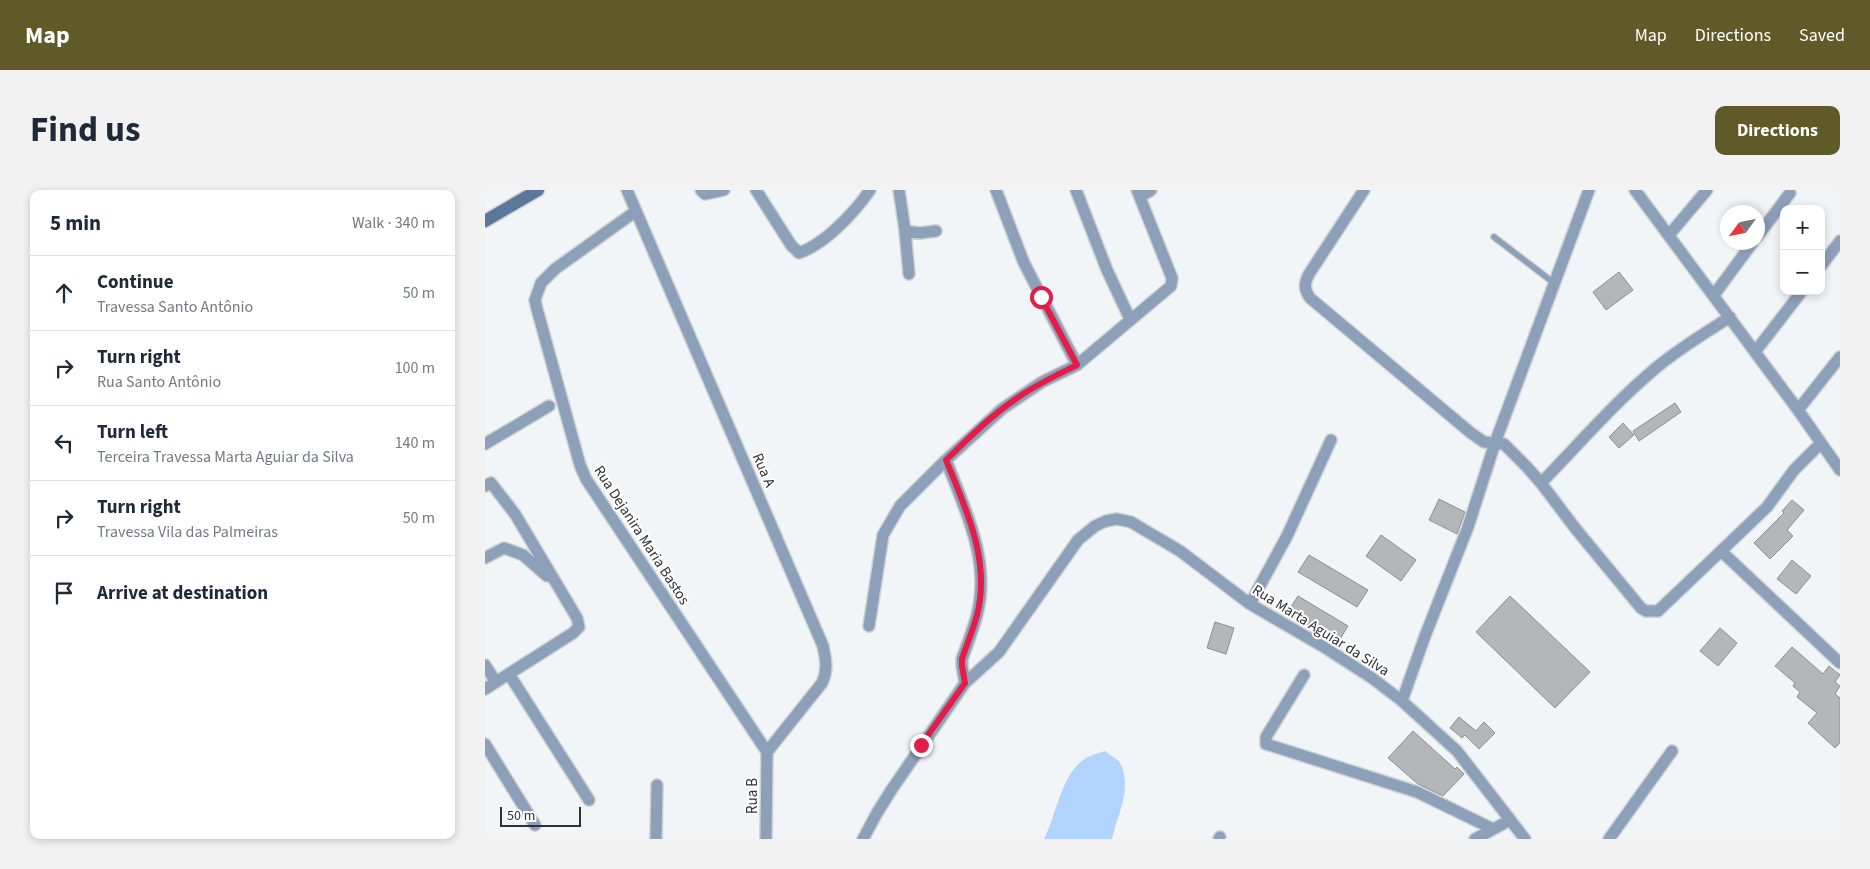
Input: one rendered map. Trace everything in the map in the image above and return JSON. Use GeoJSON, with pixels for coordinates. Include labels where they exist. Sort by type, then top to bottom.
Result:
{"type":"FeatureCollection","features":[{"type":"Feature","properties":{"kind":"main road"},"geometry":{"type":"LineString","coordinates":[[485,222],[538,190]]}},
{"type":"Feature","properties":{"kind":"street","name":"Rua A"},"geometry":{"type":"LineString","coordinates":[[627,190],[823,646],[827,665],[826,675],[767,752]]}},
{"type":"Feature","properties":{"kind":"street"},"geometry":{"type":"LineString","coordinates":[[701,190],[705,194],[724,190]]}},
{"type":"Feature","properties":{"kind":"street"},"geometry":{"type":"LineString","coordinates":[[756,190],[795,250],[799,253],[810,248],[829,234],[856,208],[870,190]]}},
{"type":"Feature","properties":{"kind":"street"},"geometry":{"type":"LineString","coordinates":[[899,190],[909,274]]}},
{"type":"Feature","properties":{"kind":"street"},"geometry":{"type":"LineString","coordinates":[[997,190],[1024,263],[1077,365]]}},
{"type":"Feature","properties":{"kind":"street"},"geometry":{"type":"LineString","coordinates":[[1076,190],[1111,278],[1130,319]]}},
{"type":"Feature","properties":{"kind":"street"},"geometry":{"type":"LineString","coordinates":[[869,626],[883,535],[900,506],[981,427],[1013,401],[1042,382],[1077,365],[1130,319],[1169,289],[1173,283],[1139,193],[1151,190]]}},
{"type":"Feature","properties":{"kind":"street"},"geometry":{"type":"LineString","coordinates":[[1363,190],[1309,274],[1305,283],[1306,293],[1463,427],[1484,442],[1504,444],[1509,448],[1541,483],[1575,528],[1646,612],[1658,611],[1767,507],[1794,470],[1821,444]]}},
{"type":"Feature","properties":{"kind":"street"},"geometry":{"type":"LineString","coordinates":[[1402,701],[1420,648],[1468,528],[1495,444],[1589,190]]}},
{"type":"Feature","properties":{"kind":"street"},"geometry":{"type":"LineString","coordinates":[[1635,190],[1714,295],[1840,470]]}},
{"type":"Feature","properties":{"kind":"street"},"geometry":{"type":"LineString","coordinates":[[1669,235],[1707,190]]}},
{"type":"Feature","properties":{"kind":"street"},"geometry":{"type":"LineString","coordinates":[[1765,226],[1790,193]]}},
{"type":"Feature","properties":{"kind":"street","name":"Rua Dejanira Maria Bastos"},"geometry":{"type":"LineString","coordinates":[[636,211],[555,269],[541,283],[535,300],[537,309],[580,465],[586,479],[767,752]]}},
{"type":"Feature","properties":{"kind":"street"},"geometry":{"type":"LineString","coordinates":[[905,231],[920,234],[936,232]]}},
{"type":"Feature","properties":{"kind":"street"},"geometry":{"type":"LineString","coordinates":[[1825,261],[1840,241]]}},
{"type":"Feature","properties":{"kind":"street"},"geometry":{"type":"LineString","coordinates":[[1714,295],[1747,250]]}},
{"type":"Feature","properties":{"kind":"street"},"geometry":{"type":"LineString","coordinates":[[1755,352],[1799,295]]}},
{"type":"Feature","properties":{"kind":"street"},"geometry":{"type":"LineString","coordinates":[[1541,483],[1656,368],[1730,317]]}},
{"type":"Feature","properties":{"kind":"street"},"geometry":{"type":"LineString","coordinates":[[1798,410],[1840,357]]}},
{"type":"Feature","properties":{"kind":"street"},"geometry":{"type":"LineString","coordinates":[[485,444],[549,406]]}},
{"type":"Feature","properties":{"kind":"street"},"geometry":{"type":"LineString","coordinates":[[1250,604],[1287,536],[1331,440]]}},
{"type":"Feature","properties":{"kind":"street"},"geometry":{"type":"LineString","coordinates":[[863,839],[892,788],[965,683],[962,659],[977,614],[981,572],[977,544],[970,520],[946,460]]}},
{"type":"Feature","properties":{"kind":"street"},"geometry":{"type":"LineString","coordinates":[[485,486],[491,482],[511,509],[577,618],[579,627],[573,633],[485,689]]}},
{"type":"Feature","properties":{"kind":"street","name":"Rua Marta Aguiar da Silva"},"geometry":{"type":"LineString","coordinates":[[965,683],[999,652],[1078,540],[1095,526],[1106,521],[1117,519],[1131,522],[1180,551],[1250,604],[1324,647],[1372,678],[1402,701],[1457,751],[1525,839]]}},
{"type":"Feature","properties":{"kind":"street"},"geometry":{"type":"LineString","coordinates":[[485,558],[505,548],[523,555],[556,584]]}},
{"type":"Feature","properties":{"kind":"street"},"geometry":{"type":"LineString","coordinates":[[1721,550],[1840,663]]}},
{"type":"Feature","properties":{"kind":"street"},"geometry":{"type":"LineString","coordinates":[[485,665],[496,682]]}},
{"type":"Feature","properties":{"kind":"street"},"geometry":{"type":"LineString","coordinates":[[509,674],[589,800]]}},
{"type":"Feature","properties":{"kind":"street"},"geometry":{"type":"LineString","coordinates":[[1304,675],[1266,737],[1266,744],[1417,792],[1493,829]]}},
{"type":"Feature","properties":{"kind":"street"},"geometry":{"type":"LineString","coordinates":[[485,744],[535,825]]}},
{"type":"Feature","properties":{"kind":"street"},"geometry":{"type":"LineString","coordinates":[[1609,839],[1672,751]]}},
{"type":"Feature","properties":{"kind":"street","name":"Rua B"},"geometry":{"type":"LineString","coordinates":[[766,839],[767,752]]}},
{"type":"Feature","properties":{"kind":"street"},"geometry":{"type":"LineString","coordinates":[[657,785],[657,839]]}},
{"type":"Feature","properties":{"kind":"street"},"geometry":{"type":"LineString","coordinates":[[1475,839],[1510,820]]}},
{"type":"Feature","properties":{"kind":"lane"},"geometry":{"type":"LineString","coordinates":[[1494,237],[1554,283]]}},
{"type":"Feature","properties":{"kind":"shaded area"},"geometry":{"type":"Polygon","coordinates":[[[1105,751],[1120,763],[1124,772],[1125,782],[1123,801],[1112,839],[1044,839],[1061,793],[1073,771],[1090,756],[1105,751]]]}},
{"type":"Feature","properties":{"kind":"building"},"geometry":{"type":"Polygon","coordinates":[[[1619,272],[1633,290],[1606,310],[1593,292],[1619,272]]]}},
{"type":"Feature","properties":{"kind":"building"},"geometry":{"type":"Polygon","coordinates":[[[1675,403],[1681,412],[1639,441],[1633,431],[1675,403]]]}},
{"type":"Feature","properties":{"kind":"building"},"geometry":{"type":"Polygon","coordinates":[[[1623,423],[1634,435],[1619,448],[1609,437],[1623,423]]]}},
{"type":"Feature","properties":{"kind":"building"},"geometry":{"type":"Polygon","coordinates":[[[1439,499],[1465,512],[1457,534],[1429,520],[1439,499]]]}},
{"type":"Feature","properties":{"kind":"building"},"geometry":{"type":"Polygon","coordinates":[[[1792,500],[1804,510],[1787,530],[1793,536],[1770,559],[1754,543],[1784,513],[1782,511],[1792,500]]]}},
{"type":"Feature","properties":{"kind":"building"},"geometry":{"type":"Polygon","coordinates":[[[1381,535],[1416,560],[1401,581],[1366,556],[1381,535]]]}},
{"type":"Feature","properties":{"kind":"building"},"geometry":{"type":"Polygon","coordinates":[[[1309,555],[1368,590],[1357,607],[1298,572],[1309,555]]]}},
{"type":"Feature","properties":{"kind":"building"},"geometry":{"type":"Polygon","coordinates":[[[1792,560],[1811,576],[1796,594],[1777,579],[1792,560]]]}},
{"type":"Feature","properties":{"kind":"building"},"geometry":{"type":"Polygon","coordinates":[[[1298,596],[1348,626],[1337,644],[1287,613],[1298,596]]]}},
{"type":"Feature","properties":{"kind":"building"},"geometry":{"type":"Polygon","coordinates":[[[1510,596],[1590,672],[1555,708],[1476,632],[1510,596]]]}},
{"type":"Feature","properties":{"kind":"building"},"geometry":{"type":"Polygon","coordinates":[[[1215,622],[1234,628],[1226,654],[1207,648],[1215,622]]]}},
{"type":"Feature","properties":{"kind":"building"},"geometry":{"type":"Polygon","coordinates":[[[1720,628],[1737,643],[1718,666],[1700,651],[1720,628]]]}},
{"type":"Feature","properties":{"kind":"building"},"geometry":{"type":"Polygon","coordinates":[[[1792,647],[1823,674],[1829,666],[1840,675],[1835,682],[1840,686],[1835,694],[1840,698],[1840,743],[1835,748],[1808,723],[1817,713],[1797,697],[1800,692],[1793,686],[1795,683],[1775,666],[1792,647]]]}},
{"type":"Feature","properties":{"kind":"building"},"geometry":{"type":"Polygon","coordinates":[[[1459,717],[1476,731],[1484,722],[1495,733],[1479,749],[1465,735],[1462,738],[1450,728],[1459,717]]]}},
{"type":"Feature","properties":{"kind":"building"},"geometry":{"type":"Polygon","coordinates":[[[1413,731],[1455,769],[1457,767],[1464,774],[1443,796],[1418,784],[1388,758],[1413,731]]]}},
{"type":"Feature","properties":{"kind":"route"},"geometry":{"type":"LineString","coordinates":[[921,745],[965,683],[962,659],[977,614],[980,597],[981,572],[977,544],[965,504],[946,460],[981,427],[1013,401],[1042,382],[1077,365],[1041,297]]}}]}
